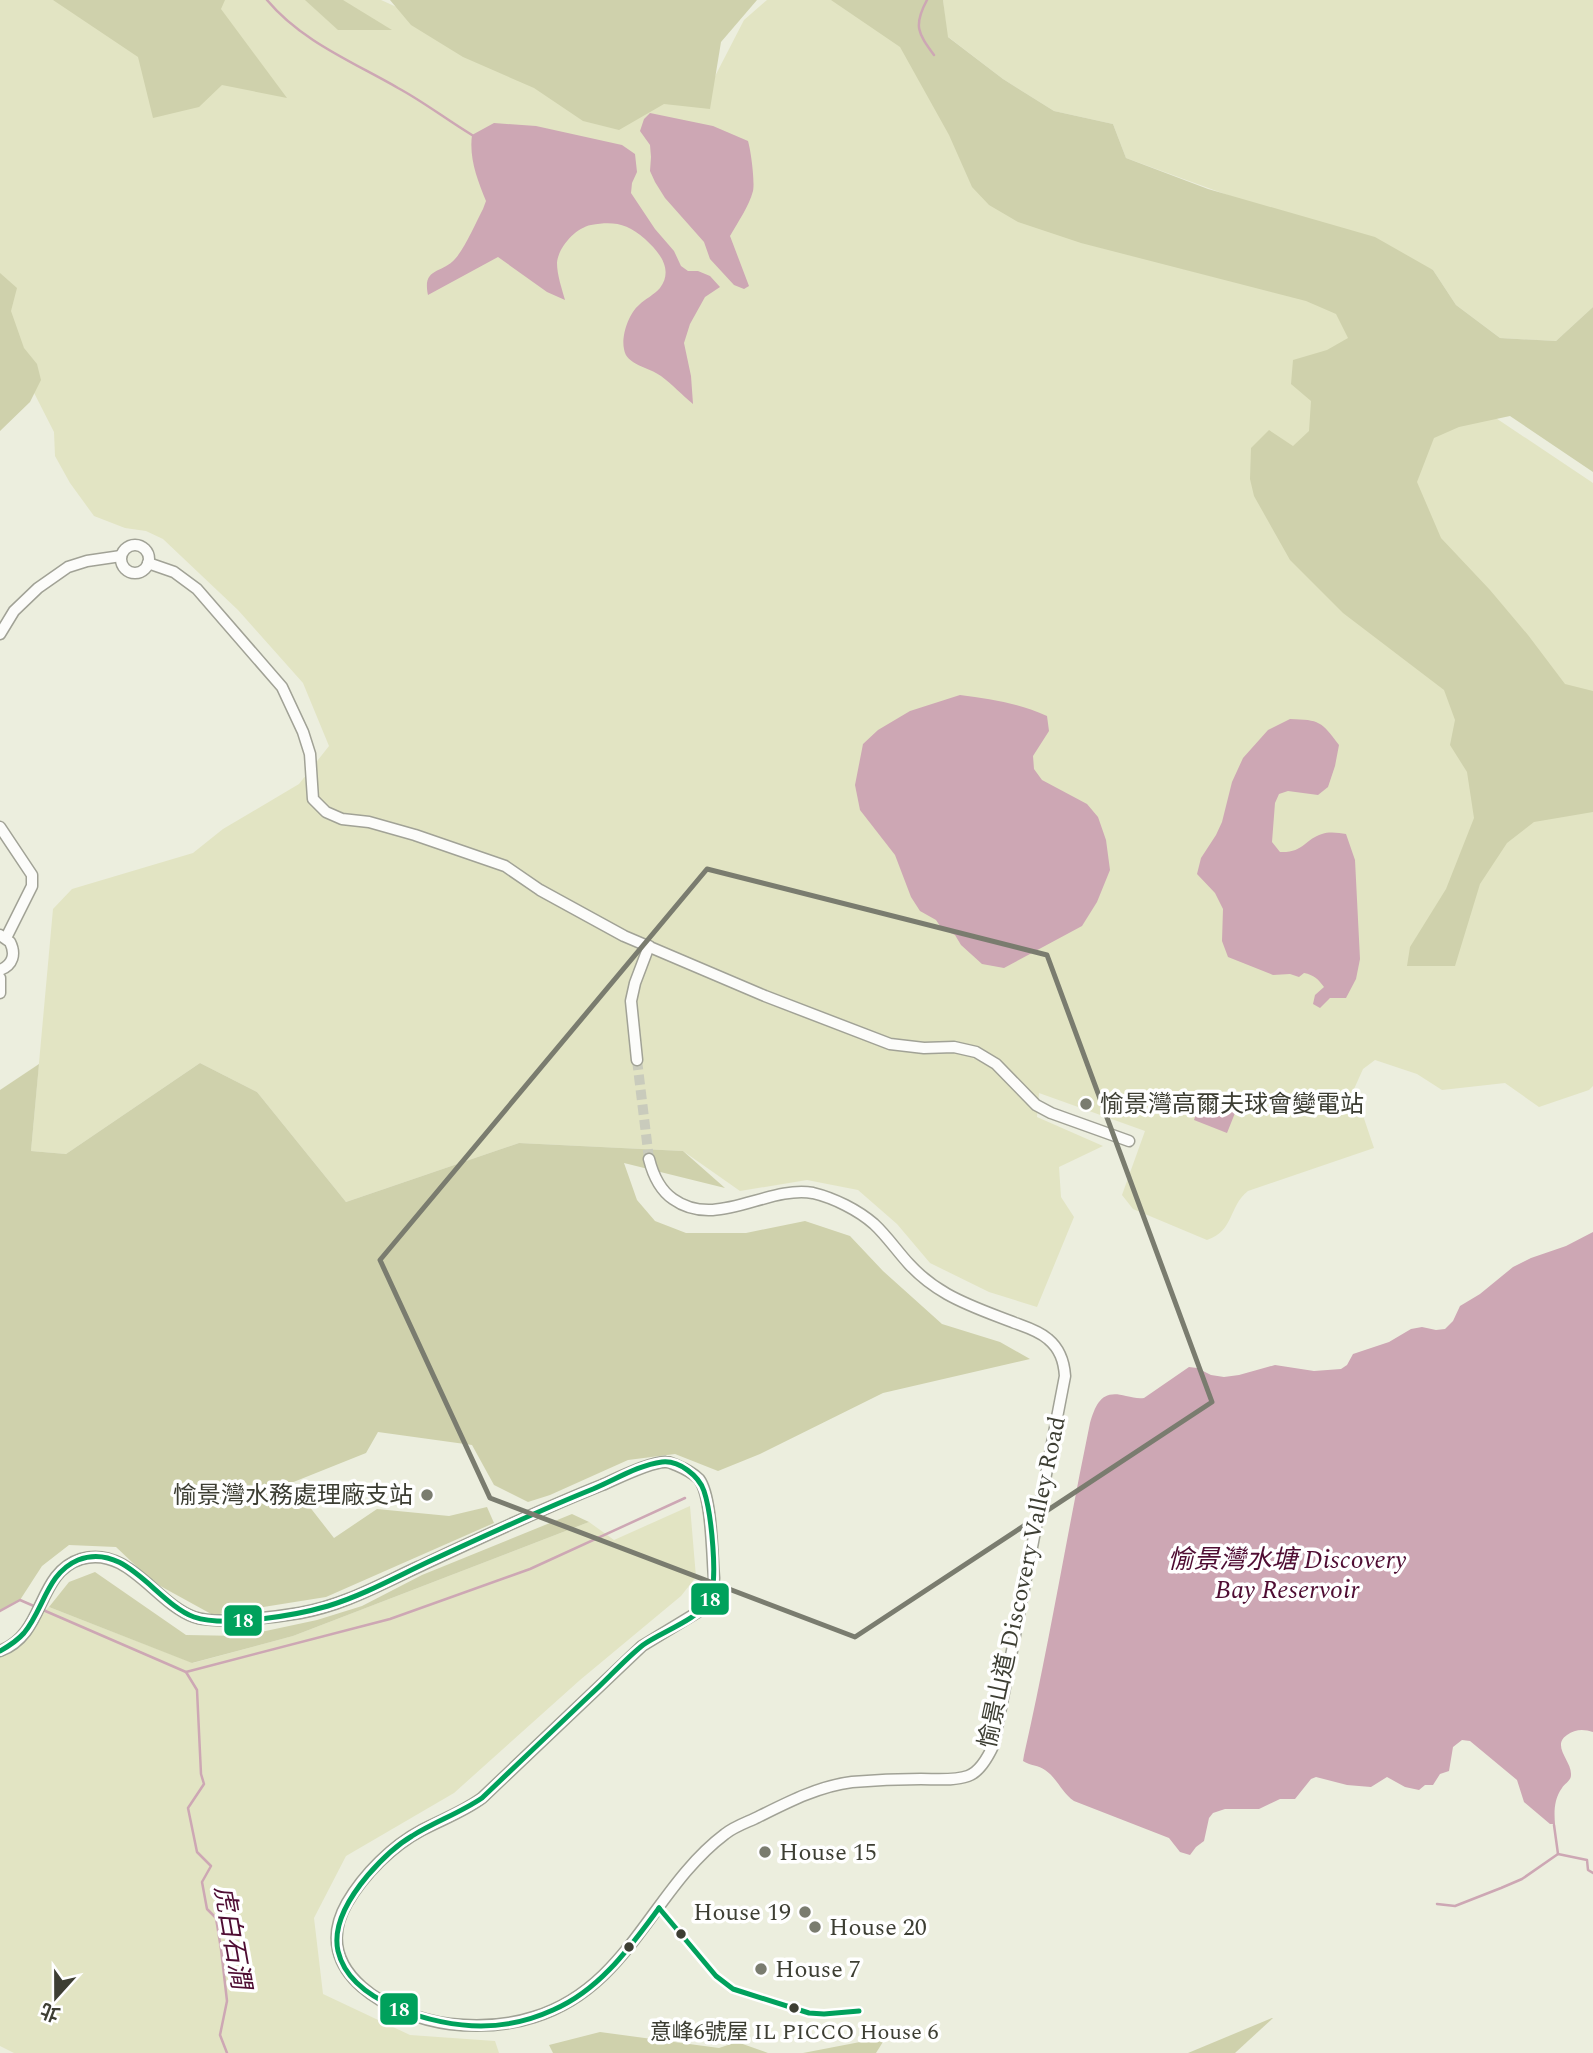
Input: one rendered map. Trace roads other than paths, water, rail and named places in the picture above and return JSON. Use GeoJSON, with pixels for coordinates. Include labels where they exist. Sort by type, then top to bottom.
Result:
{"type":"FeatureCollection","features":[{"type":"Feature","properties":{"kind":"street"},"geometry":{"type":"LineString","coordinates":[[0,634],[14,611],[38,588],[68,567],[121,556],[129,546],[138,546],[148,554],[148,563],[143,570],[134,573],[125,569],[121,556]]}},
{"type":"Feature","properties":{"kind":"street"},"geometry":{"type":"LineString","coordinates":[[148,563],[174,572],[197,589],[282,687],[310,754],[313,799],[326,812],[342,819],[369,822],[415,835],[505,866],[541,890],[624,936],[765,996],[890,1044],[976,1052],[996,1064],[1035,1105],[1129,1141]]}},
{"type":"Feature","properties":{"kind":"street"},"geometry":{"type":"LineString","coordinates":[[0,827],[32,876],[32,886],[3,936],[10,942],[14,953],[9,964],[0,970]]}},
{"type":"Feature","properties":{"kind":"street"},"geometry":{"type":"LineString","coordinates":[[637,1060],[631,1001],[649,946]]}},
{"type":"Feature","properties":{"kind":"street"},"geometry":{"type":"LineString","coordinates":[[0,978],[0,993]]}},
{"type":"Feature","properties":{"kind":"street","name":"愉景山道 Discovery Valley Road"},"geometry":{"type":"LineString","coordinates":[[0,1651],[19,1640],[26,1632],[57,1574],[82,1559],[103,1557],[123,1564],[183,1612],[201,1619],[222,1621],[299,1613],[342,1603],[558,1503],[648,1466],[666,1462],[699,1479],[709,1511],[714,1578],[708,1602],[687,1620],[642,1646],[482,1798],[467,1809],[411,1836],[391,1851],[362,1882],[346,1905],[337,1937],[342,1961],[350,1976],[376,1999],[401,2011],[436,2022],[474,2026],[505,2024],[534,2017],[576,1998],[619,1961],[687,1871],[710,1847],[727,1832],[800,1796],[850,1782],[971,1776],[984,1762],[994,1744],[1065,1376],[1064,1362],[1058,1349],[1047,1337],[1033,1330],[942,1291],[911,1267],[874,1225],[857,1212],[833,1200],[811,1193],[796,1193],[716,1209],[695,1209],[682,1205],[666,1193],[655,1177],[649,1159]]}},
{"type":"Feature","properties":{"kind":"water"},"geometry":{"type":"Polygon","coordinates":[[[650,113],[713,126],[748,141],[753,191],[730,236],[749,286],[744,289],[734,285],[710,259],[704,242],[665,198],[655,182],[650,171],[650,145],[640,131],[644,119],[650,113]]]}},
{"type":"Feature","properties":{"kind":"water"},"geometry":{"type":"Polygon","coordinates":[[[494,123],[536,126],[622,145],[635,154],[637,172],[631,193],[655,229],[674,251],[681,266],[688,271],[698,271],[710,276],[720,287],[705,297],[690,324],[684,343],[691,376],[693,404],[661,376],[629,359],[624,349],[629,319],[639,305],[660,288],[666,274],[663,261],[655,249],[626,226],[613,223],[591,225],[579,230],[568,240],[560,251],[557,263],[565,300],[547,292],[498,257],[428,295],[430,275],[450,264],[459,254],[483,209],[486,201],[473,160],[472,135],[494,123]]]}},
{"type":"Feature","properties":{"kind":"water"},"geometry":{"type":"Polygon","coordinates":[[[960,695],[1015,705],[1047,716],[1049,731],[1033,756],[1034,769],[1042,780],[1087,804],[1098,817],[1106,840],[1110,870],[1097,902],[1082,926],[1004,968],[982,964],[961,945],[955,935],[942,929],[936,920],[920,911],[911,897],[895,855],[860,810],[855,785],[863,744],[878,730],[910,711],[960,695]]]}},
{"type":"Feature","properties":{"kind":"water"},"geometry":{"type":"Polygon","coordinates":[[[1290,719],[1319,723],[1339,745],[1328,787],[1318,795],[1288,791],[1279,794],[1275,803],[1272,842],[1280,852],[1288,852],[1322,834],[1346,834],[1355,860],[1360,959],[1356,979],[1346,998],[1330,998],[1320,1008],[1313,1004],[1315,995],[1324,987],[1313,976],[1304,973],[1299,977],[1290,974],[1273,975],[1228,957],[1222,941],[1223,909],[1215,893],[1197,874],[1201,858],[1222,822],[1232,782],[1243,758],[1268,730],[1290,719]]]}},
{"type":"Feature","properties":{"kind":"water"},"geometry":{"type":"Polygon","coordinates":[[[1201,1100],[1235,1113],[1227,1133],[1194,1120],[1201,1100]]]}},
{"type":"Feature","properties":{"kind":"water","name":"愉景灣水塘 Discovery Bay Reservoir"},"geometry":{"type":"Polygon","coordinates":[[[1593,1232],[1593,1732],[1576,1731],[1563,1739],[1561,1749],[1571,1775],[1557,1797],[1555,1824],[1550,1824],[1524,1802],[1517,1780],[1470,1741],[1462,1740],[1453,1747],[1449,1771],[1440,1774],[1433,1785],[1425,1785],[1419,1790],[1405,1787],[1387,1777],[1371,1787],[1347,1785],[1316,1777],[1311,1779],[1295,1799],[1280,1799],[1259,1809],[1225,1809],[1213,1813],[1209,1818],[1204,1841],[1190,1855],[1180,1852],[1169,1838],[1074,1801],[1045,1770],[1023,1761],[1090,1423],[1101,1399],[1111,1394],[1144,1398],[1189,1367],[1224,1377],[1275,1365],[1314,1371],[1341,1369],[1347,1365],[1353,1354],[1389,1342],[1411,1329],[1445,1329],[1453,1321],[1460,1306],[1480,1294],[1513,1267],[1593,1232]]]}},
{"type":"Feature","properties":{"kind":"waterway"},"geometry":{"type":"LineString","coordinates":[[267,0],[312,39],[408,93],[472,135]]}},
{"type":"Feature","properties":{"kind":"waterway"},"geometry":{"type":"LineString","coordinates":[[927,0],[920,16],[919,29],[934,55]]}},
{"type":"Feature","properties":{"kind":"waterway"},"geometry":{"type":"LineString","coordinates":[[0,1611],[20,1600],[186,1672],[390,1619],[530,1569],[685,1498]]}},
{"type":"Feature","properties":{"kind":"waterway","name":"虎白石澗"},"geometry":{"type":"LineString","coordinates":[[186,1672],[197,1690],[201,1774],[204,1784],[188,1808],[197,1852],[211,1866],[202,1882],[207,1909],[216,1918],[221,1949],[227,2001],[220,2035],[227,2053]]}},
{"type":"Feature","properties":{"kind":"waterway","name":"虎白石澗"},"geometry":{"type":"LineString","coordinates":[[1554,1825],[1558,1854],[1587,1860],[1588,1870],[1593,1873]]}},
{"type":"Feature","properties":{"kind":"waterway"},"geometry":{"type":"LineString","coordinates":[[1437,1904],[1455,1906],[1501,1888],[1522,1879],[1558,1854]]}},
{"type":"Feature","properties":{"kind":"tunnel"},"geometry":{"type":"LineString","coordinates":[[637,1060],[649,1159]]}},
{"type":"Feature","properties":{"kind":"place","name":"愉景灣高爾夫球會變電站"},"geometry":{"type":"Point","coordinates":[1086,1104]}},
{"type":"Feature","properties":{"kind":"place","name":"愉景灣水務處理廠支站"},"geometry":{"type":"Point","coordinates":[427,1495]}},
{"type":"Feature","properties":{"kind":"place","name":"House 15"},"geometry":{"type":"Point","coordinates":[765,1852]}},
{"type":"Feature","properties":{"kind":"place","name":"House 19"},"geometry":{"type":"Point","coordinates":[805,1912]}},
{"type":"Feature","properties":{"kind":"place","name":"House 20"},"geometry":{"type":"Point","coordinates":[815,1927]}},
{"type":"Feature","properties":{"kind":"place","name":"House 7"},"geometry":{"type":"Point","coordinates":[761,1969]}},
{"type":"Feature","properties":{"kind":"place","name":"意峰6號屋 IL PICCO House 6"},"geometry":{"type":"Point","coordinates":[794,2008]}}]}
